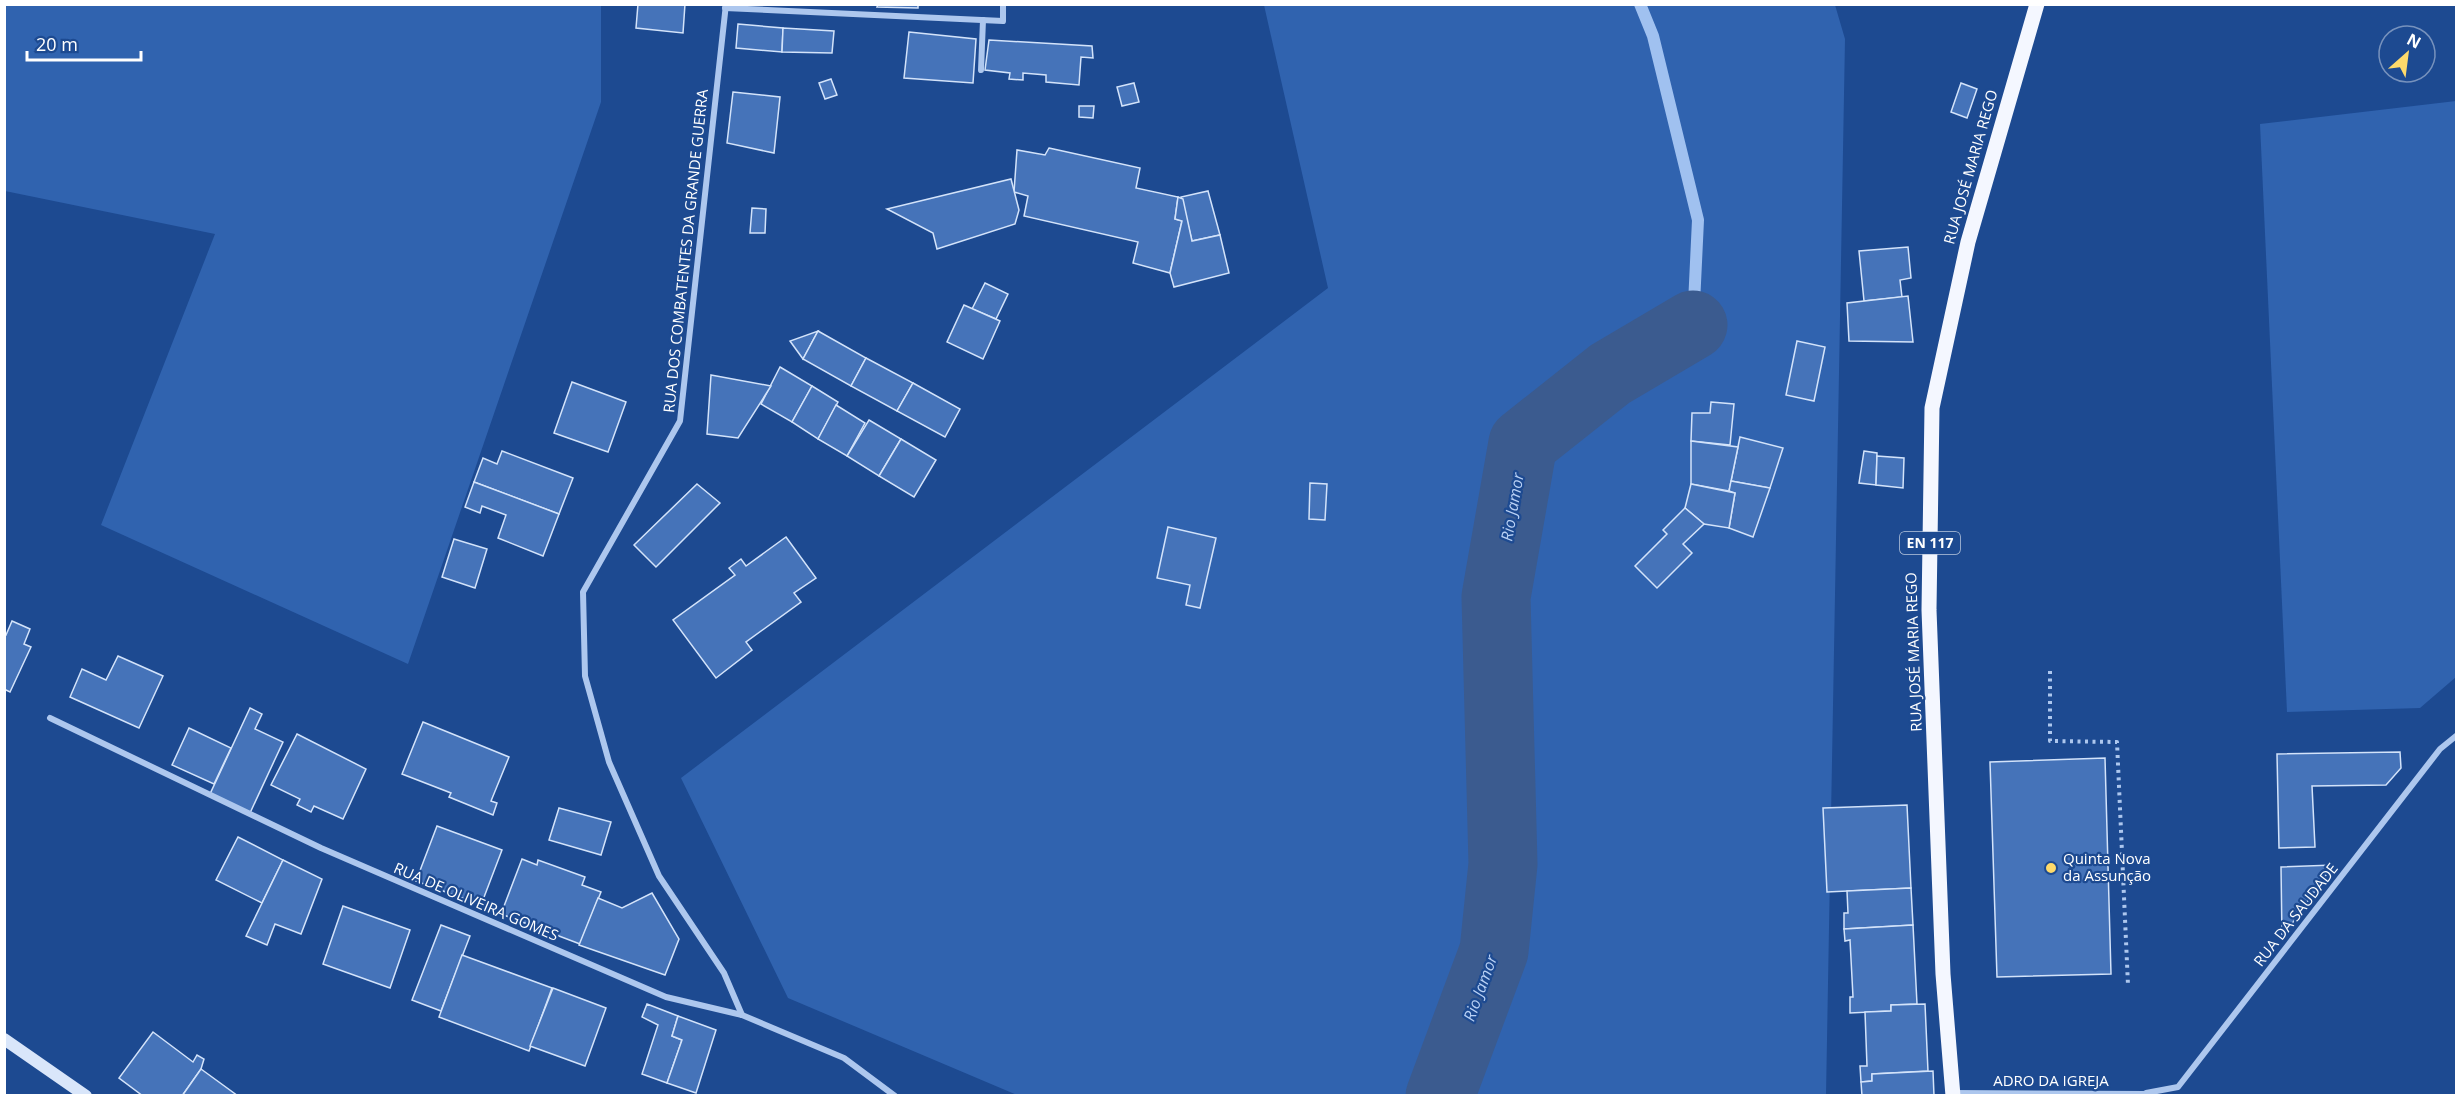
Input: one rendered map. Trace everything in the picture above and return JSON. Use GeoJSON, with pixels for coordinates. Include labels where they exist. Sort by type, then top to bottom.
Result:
{"type":"FeatureCollection","features":[{"type":"Feature","properties":{"kind":"main road","name":"RUA JOSÉ MARIA REGO"},"geometry":{"type":"LineString","coordinates":[[1953,1094],[1943,974],[1929,610],[1932,408],[1968,242],[2037,4]]}},
{"type":"Feature","properties":{"kind":"street"},"geometry":{"type":"LineString","coordinates":[[725,6],[1003,21],[1003,4]]}},
{"type":"Feature","properties":{"kind":"street","name":"RUA DOS COMBATENTES DA GRANDE GUERRA"},"geometry":{"type":"LineString","coordinates":[[725,6],[680,421],[583,592],[585,676],[609,762],[659,876],[724,973],[742,1015]]}},
{"type":"Feature","properties":{"kind":"street"},"geometry":{"type":"LineString","coordinates":[[981,70],[983,20]]}},
{"type":"Feature","properties":{"kind":"street","name":"RUA DE OLIVEIRA GOMES"},"geometry":{"type":"LineString","coordinates":[[50,718],[321,848],[666,997],[742,1015],[844,1058],[895,1095]]}},
{"type":"Feature","properties":{"kind":"street","name":"RUA DA SAUDADE"},"geometry":{"type":"LineString","coordinates":[[2145,1094],[2178,1087],[2440,749],[2457,736]]}},
{"type":"Feature","properties":{"kind":"street"},"geometry":{"type":"LineString","coordinates":[[4,1039],[87,1095]]}},
{"type":"Feature","properties":{"kind":"street","name":"ADRO DA IGREJA"},"geometry":{"type":"LineString","coordinates":[[1953,1094],[2145,1094]]}},
{"type":"Feature","properties":{"kind":"path"},"geometry":{"type":"LineString","coordinates":[[2050,670],[2050,741],[2117,742],[2128,986]]}},
{"type":"Feature","properties":{"kind":"shaded area"},"geometry":{"type":"Polygon","coordinates":[[[4,5],[601,5],[601,102],[408,664],[101,525],[215,234],[5,191],[4,5]]]}},
{"type":"Feature","properties":{"kind":"shaded area"},"geometry":{"type":"Polygon","coordinates":[[[1264,5],[1835,5],[1845,39],[1826,1095],[1017,1095],[788,998],[681,778],[1328,288],[1264,5]]]}},
{"type":"Feature","properties":{"kind":"shaded area"},"geometry":{"type":"Polygon","coordinates":[[[2456,101],[2456,677],[2420,708],[2287,712],[2260,124],[2456,101]]]}},
{"type":"Feature","properties":{"kind":"building"},"geometry":{"type":"Polygon","coordinates":[[[638,4],[685,4],[683,33],[636,28],[638,4]]]}},
{"type":"Feature","properties":{"kind":"building"},"geometry":{"type":"Polygon","coordinates":[[[878,4],[918,4],[918,8],[877,7],[878,4]]]}},
{"type":"Feature","properties":{"kind":"building"},"geometry":{"type":"Polygon","coordinates":[[[738,24],[783,28],[782,52],[736,48],[738,24]]]}},
{"type":"Feature","properties":{"kind":"building"},"geometry":{"type":"Polygon","coordinates":[[[783,28],[834,31],[832,53],[782,52],[783,28]]]}},
{"type":"Feature","properties":{"kind":"building"},"geometry":{"type":"Polygon","coordinates":[[[909,32],[976,39],[973,83],[904,78],[909,32]]]}},
{"type":"Feature","properties":{"kind":"building"},"geometry":{"type":"Polygon","coordinates":[[[989,40],[1092,46],[1093,58],[1081,57],[1079,85],[1046,82],[1046,75],[1023,73],[1023,80],[1009,79],[1010,73],[985,70],[989,40]]]}},
{"type":"Feature","properties":{"kind":"building"},"geometry":{"type":"Polygon","coordinates":[[[831,79],[837,95],[825,99],[819,83],[831,79]]]}},
{"type":"Feature","properties":{"kind":"building"},"geometry":{"type":"Polygon","coordinates":[[[1134,83],[1139,102],[1122,106],[1117,87],[1134,83]]]}},
{"type":"Feature","properties":{"kind":"building"},"geometry":{"type":"Polygon","coordinates":[[[1961,83],[1977,89],[1967,118],[1951,112],[1961,83]]]}},
{"type":"Feature","properties":{"kind":"building"},"geometry":{"type":"Polygon","coordinates":[[[733,92],[780,97],[774,153],[727,143],[733,92]]]}},
{"type":"Feature","properties":{"kind":"building"},"geometry":{"type":"Polygon","coordinates":[[[1079,106],[1094,106],[1093,118],[1079,117],[1079,106]]]}},
{"type":"Feature","properties":{"kind":"building"},"geometry":{"type":"Polygon","coordinates":[[[1049,148],[1140,168],[1136,188],[1178,197],[1175,219],[1182,221],[1170,273],[1133,263],[1138,242],[1024,216],[1028,196],[1014,192],[1017,150],[1045,155],[1049,148]]]}},
{"type":"Feature","properties":{"kind":"building"},"geometry":{"type":"Polygon","coordinates":[[[1011,179],[1019,210],[1015,224],[937,249],[933,233],[887,209],[1011,179]]]}},
{"type":"Feature","properties":{"kind":"building"},"geometry":{"type":"Polygon","coordinates":[[[1208,191],[1220,235],[1192,241],[1181,197],[1208,191]]]}},
{"type":"Feature","properties":{"kind":"building"},"geometry":{"type":"Polygon","coordinates":[[[1178,197],[1183,199],[1192,241],[1220,235],[1229,273],[1174,287],[1170,273],[1182,221],[1175,219],[1178,197]]]}},
{"type":"Feature","properties":{"kind":"building"},"geometry":{"type":"Polygon","coordinates":[[[752,208],[766,209],[765,233],[750,233],[752,208]]]}},
{"type":"Feature","properties":{"kind":"building"},"geometry":{"type":"Polygon","coordinates":[[[1908,247],[1911,278],[1900,280],[1902,297],[1864,301],[1859,251],[1908,247]]]}},
{"type":"Feature","properties":{"kind":"building"},"geometry":{"type":"Polygon","coordinates":[[[985,283],[1008,294],[996,319],[972,309],[985,283]]]}},
{"type":"Feature","properties":{"kind":"building"},"geometry":{"type":"Polygon","coordinates":[[[1908,296],[1913,342],[1849,341],[1847,303],[1908,296]]]}},
{"type":"Feature","properties":{"kind":"building"},"geometry":{"type":"Polygon","coordinates":[[[964,305],[1000,321],[983,359],[947,342],[964,305]]]}},
{"type":"Feature","properties":{"kind":"building"},"geometry":{"type":"Polygon","coordinates":[[[818,331],[803,359],[790,341],[818,331]]]}},
{"type":"Feature","properties":{"kind":"building"},"geometry":{"type":"Polygon","coordinates":[[[818,331],[866,358],[851,386],[803,359],[818,331]]]}},
{"type":"Feature","properties":{"kind":"building"},"geometry":{"type":"Polygon","coordinates":[[[1797,341],[1825,347],[1814,401],[1786,395],[1797,341]]]}},
{"type":"Feature","properties":{"kind":"building"},"geometry":{"type":"Polygon","coordinates":[[[866,358],[913,383],[897,411],[851,386],[866,358]]]}},
{"type":"Feature","properties":{"kind":"building"},"geometry":{"type":"Polygon","coordinates":[[[780,367],[812,386],[792,422],[761,404],[780,367]]]}},
{"type":"Feature","properties":{"kind":"building"},"geometry":{"type":"Polygon","coordinates":[[[711,375],[771,386],[738,438],[707,434],[711,375]]]}},
{"type":"Feature","properties":{"kind":"building"},"geometry":{"type":"Polygon","coordinates":[[[572,382],[626,402],[608,452],[554,433],[572,382]]]}},
{"type":"Feature","properties":{"kind":"building"},"geometry":{"type":"Polygon","coordinates":[[[913,383],[960,409],[945,437],[897,411],[913,383]]]}},
{"type":"Feature","properties":{"kind":"building"},"geometry":{"type":"Polygon","coordinates":[[[812,386],[838,402],[818,439],[792,422],[812,386]]]}},
{"type":"Feature","properties":{"kind":"building"},"geometry":{"type":"Polygon","coordinates":[[[1711,402],[1734,404],[1730,445],[1691,441],[1692,413],[1710,413],[1711,402]]]}},
{"type":"Feature","properties":{"kind":"building"},"geometry":{"type":"Polygon","coordinates":[[[836,405],[865,423],[847,456],[818,439],[836,405]]]}},
{"type":"Feature","properties":{"kind":"building"},"geometry":{"type":"Polygon","coordinates":[[[869,420],[901,439],[879,476],[847,456],[869,420]]]}},
{"type":"Feature","properties":{"kind":"building"},"geometry":{"type":"Polygon","coordinates":[[[1740,437],[1783,448],[1770,488],[1731,481],[1740,437]]]}},
{"type":"Feature","properties":{"kind":"building"},"geometry":{"type":"Polygon","coordinates":[[[901,439],[936,460],[914,497],[879,476],[901,439]]]}},
{"type":"Feature","properties":{"kind":"building"},"geometry":{"type":"Polygon","coordinates":[[[1691,441],[1738,447],[1729,491],[1691,484],[1691,441]]]}},
{"type":"Feature","properties":{"kind":"building"},"geometry":{"type":"Polygon","coordinates":[[[502,451],[573,478],[559,514],[474,482],[483,458],[497,464],[502,451]]]}},
{"type":"Feature","properties":{"kind":"building"},"geometry":{"type":"Polygon","coordinates":[[[1864,451],[1877,453],[1876,485],[1859,483],[1864,451]]]}},
{"type":"Feature","properties":{"kind":"building"},"geometry":{"type":"Polygon","coordinates":[[[1877,456],[1904,458],[1903,488],[1876,485],[1877,456]]]}},
{"type":"Feature","properties":{"kind":"building"},"geometry":{"type":"Polygon","coordinates":[[[1731,481],[1770,488],[1753,537],[1729,528],[1735,493],[1729,491],[1731,481]]]}},
{"type":"Feature","properties":{"kind":"building"},"geometry":{"type":"Polygon","coordinates":[[[474,482],[559,514],[543,556],[498,538],[506,515],[482,506],[480,513],[465,507],[474,482]]]}},
{"type":"Feature","properties":{"kind":"building"},"geometry":{"type":"Polygon","coordinates":[[[1310,483],[1327,484],[1325,520],[1309,519],[1310,483]]]}},
{"type":"Feature","properties":{"kind":"building"},"geometry":{"type":"Polygon","coordinates":[[[697,484],[720,503],[656,567],[634,545],[697,484]]]}},
{"type":"Feature","properties":{"kind":"building"},"geometry":{"type":"Polygon","coordinates":[[[1691,484],[1735,493],[1729,528],[1704,524],[1685,508],[1691,484]]]}},
{"type":"Feature","properties":{"kind":"building"},"geometry":{"type":"Polygon","coordinates":[[[1685,508],[1704,524],[1683,544],[1692,553],[1657,588],[1635,566],[1667,534],[1663,530],[1685,508]]]}},
{"type":"Feature","properties":{"kind":"building"},"geometry":{"type":"Polygon","coordinates":[[[1168,527],[1216,538],[1200,608],[1186,605],[1190,585],[1157,578],[1168,527]]]}},
{"type":"Feature","properties":{"kind":"building"},"geometry":{"type":"Polygon","coordinates":[[[786,537],[816,578],[794,593],[801,602],[746,642],[752,650],[716,678],[673,620],[735,575],[729,568],[741,559],[746,566],[786,537]]]}},
{"type":"Feature","properties":{"kind":"building"},"geometry":{"type":"Polygon","coordinates":[[[454,539],[487,549],[475,588],[442,577],[454,539]]]}},
{"type":"Feature","properties":{"kind":"building"},"geometry":{"type":"Polygon","coordinates":[[[12,621],[30,629],[24,644],[31,647],[10,692],[4,689],[4,634],[6,635],[12,621]]]}},
{"type":"Feature","properties":{"kind":"building"},"geometry":{"type":"Polygon","coordinates":[[[118,656],[163,676],[139,728],[70,697],[82,669],[106,680],[118,656]]]}},
{"type":"Feature","properties":{"kind":"building"},"geometry":{"type":"Polygon","coordinates":[[[250,708],[262,714],[255,729],[283,742],[250,813],[210,794],[250,708]]]}},
{"type":"Feature","properties":{"kind":"building"},"geometry":{"type":"Polygon","coordinates":[[[423,722],[509,757],[491,801],[497,803],[493,815],[449,797],[451,793],[402,774],[423,722]]]}},
{"type":"Feature","properties":{"kind":"building"},"geometry":{"type":"Polygon","coordinates":[[[189,728],[231,748],[214,784],[172,765],[189,728]]]}},
{"type":"Feature","properties":{"kind":"building"},"geometry":{"type":"Polygon","coordinates":[[[297,734],[366,769],[343,819],[314,806],[311,812],[297,805],[300,799],[271,785],[297,734]]]}},
{"type":"Feature","properties":{"kind":"building"},"geometry":{"type":"Polygon","coordinates":[[[2400,752],[2401,768],[2386,785],[2312,786],[2315,847],[2279,848],[2277,754],[2400,752]]]}},
{"type":"Feature","properties":{"kind":"building","name":"Quinta Nova da Assunção"},"geometry":{"type":"Polygon","coordinates":[[[2105,758],[2111,974],[1997,977],[1990,762],[2105,758]]]}},
{"type":"Feature","properties":{"kind":"building"},"geometry":{"type":"Polygon","coordinates":[[[1907,805],[1911,888],[1827,892],[1823,808],[1907,805]]]}},
{"type":"Feature","properties":{"kind":"building"},"geometry":{"type":"Polygon","coordinates":[[[559,808],[611,822],[601,855],[549,840],[559,808]]]}},
{"type":"Feature","properties":{"kind":"building"},"geometry":{"type":"Polygon","coordinates":[[[437,826],[502,850],[481,905],[416,881],[437,826]]]}},
{"type":"Feature","properties":{"kind":"building"},"geometry":{"type":"Polygon","coordinates":[[[238,837],[283,860],[262,903],[216,880],[238,837]]]}},
{"type":"Feature","properties":{"kind":"building"},"geometry":{"type":"Polygon","coordinates":[[[522,859],[537,865],[538,860],[585,877],[582,885],[601,892],[580,944],[501,914],[522,859]]]}},
{"type":"Feature","properties":{"kind":"building"},"geometry":{"type":"Polygon","coordinates":[[[283,860],[322,879],[301,934],[275,924],[267,945],[246,936],[283,860]]]}},
{"type":"Feature","properties":{"kind":"building"},"geometry":{"type":"Polygon","coordinates":[[[2333,865],[2282,938],[2281,867],[2333,865]]]}},
{"type":"Feature","properties":{"kind":"building"},"geometry":{"type":"Polygon","coordinates":[[[1911,888],[1913,925],[1844,929],[1844,913],[1848,913],[1847,891],[1911,888]]]}},
{"type":"Feature","properties":{"kind":"building"},"geometry":{"type":"Polygon","coordinates":[[[652,893],[679,939],[665,975],[579,945],[598,898],[622,908],[652,893]]]}},
{"type":"Feature","properties":{"kind":"building"},"geometry":{"type":"Polygon","coordinates":[[[343,906],[410,930],[390,988],[323,964],[343,906]]]}},
{"type":"Feature","properties":{"kind":"building"},"geometry":{"type":"Polygon","coordinates":[[[441,925],[470,936],[441,1011],[412,1000],[441,925]]]}},
{"type":"Feature","properties":{"kind":"building"},"geometry":{"type":"Polygon","coordinates":[[[1913,925],[1917,1004],[1891,1005],[1891,1011],[1850,1013],[1850,997],[1853,997],[1850,940],[1845,941],[1844,929],[1913,925]]]}},
{"type":"Feature","properties":{"kind":"building"},"geometry":{"type":"Polygon","coordinates":[[[462,955],[552,988],[529,1051],[439,1017],[462,955]]]}},
{"type":"Feature","properties":{"kind":"building"},"geometry":{"type":"Polygon","coordinates":[[[553,988],[606,1008],[585,1066],[530,1046],[553,988]]]}},
{"type":"Feature","properties":{"kind":"building"},"geometry":{"type":"Polygon","coordinates":[[[647,1004],[678,1016],[672,1036],[682,1040],[667,1083],[642,1074],[658,1025],[642,1017],[647,1004]]]}},
{"type":"Feature","properties":{"kind":"building"},"geometry":{"type":"Polygon","coordinates":[[[1925,1004],[1928,1071],[1872,1074],[1872,1081],[1861,1082],[1860,1066],[1867,1066],[1865,1012],[1891,1011],[1891,1005],[1925,1004]]]}},
{"type":"Feature","properties":{"kind":"building"},"geometry":{"type":"Polygon","coordinates":[[[678,1016],[716,1030],[696,1093],[667,1083],[682,1040],[672,1036],[678,1016]]]}},
{"type":"Feature","properties":{"kind":"building"},"geometry":{"type":"Polygon","coordinates":[[[153,1032],[193,1062],[197,1055],[204,1059],[201,1069],[182,1096],[143,1096],[119,1078],[153,1032]]]}},
{"type":"Feature","properties":{"kind":"building"},"geometry":{"type":"Polygon","coordinates":[[[201,1069],[238,1096],[182,1096],[201,1069]]]}},
{"type":"Feature","properties":{"kind":"building"},"geometry":{"type":"Polygon","coordinates":[[[1933,1071],[1934,1096],[1862,1096],[1861,1082],[1872,1081],[1872,1074],[1933,1071]]]}},
{"type":"Feature","properties":{"kind":"waterway","name":"Rio Jamor"},"geometry":{"type":"LineString","coordinates":[[1640,4],[1653,36],[1698,220],[1693,325]]}},
{"type":"Feature","properties":{"kind":"waterway","name":"Rio Jamor"},"geometry":{"type":"LineString","coordinates":[[1440,1096],[1494,951],[1503,864],[1496,597],[1523,443],[1610,374],[1693,325]]}},
{"type":"Feature","properties":{"kind":"place","name":"Quinta Nova da Assunção"},"geometry":{"type":"Point","coordinates":[2051,868]}}]}
